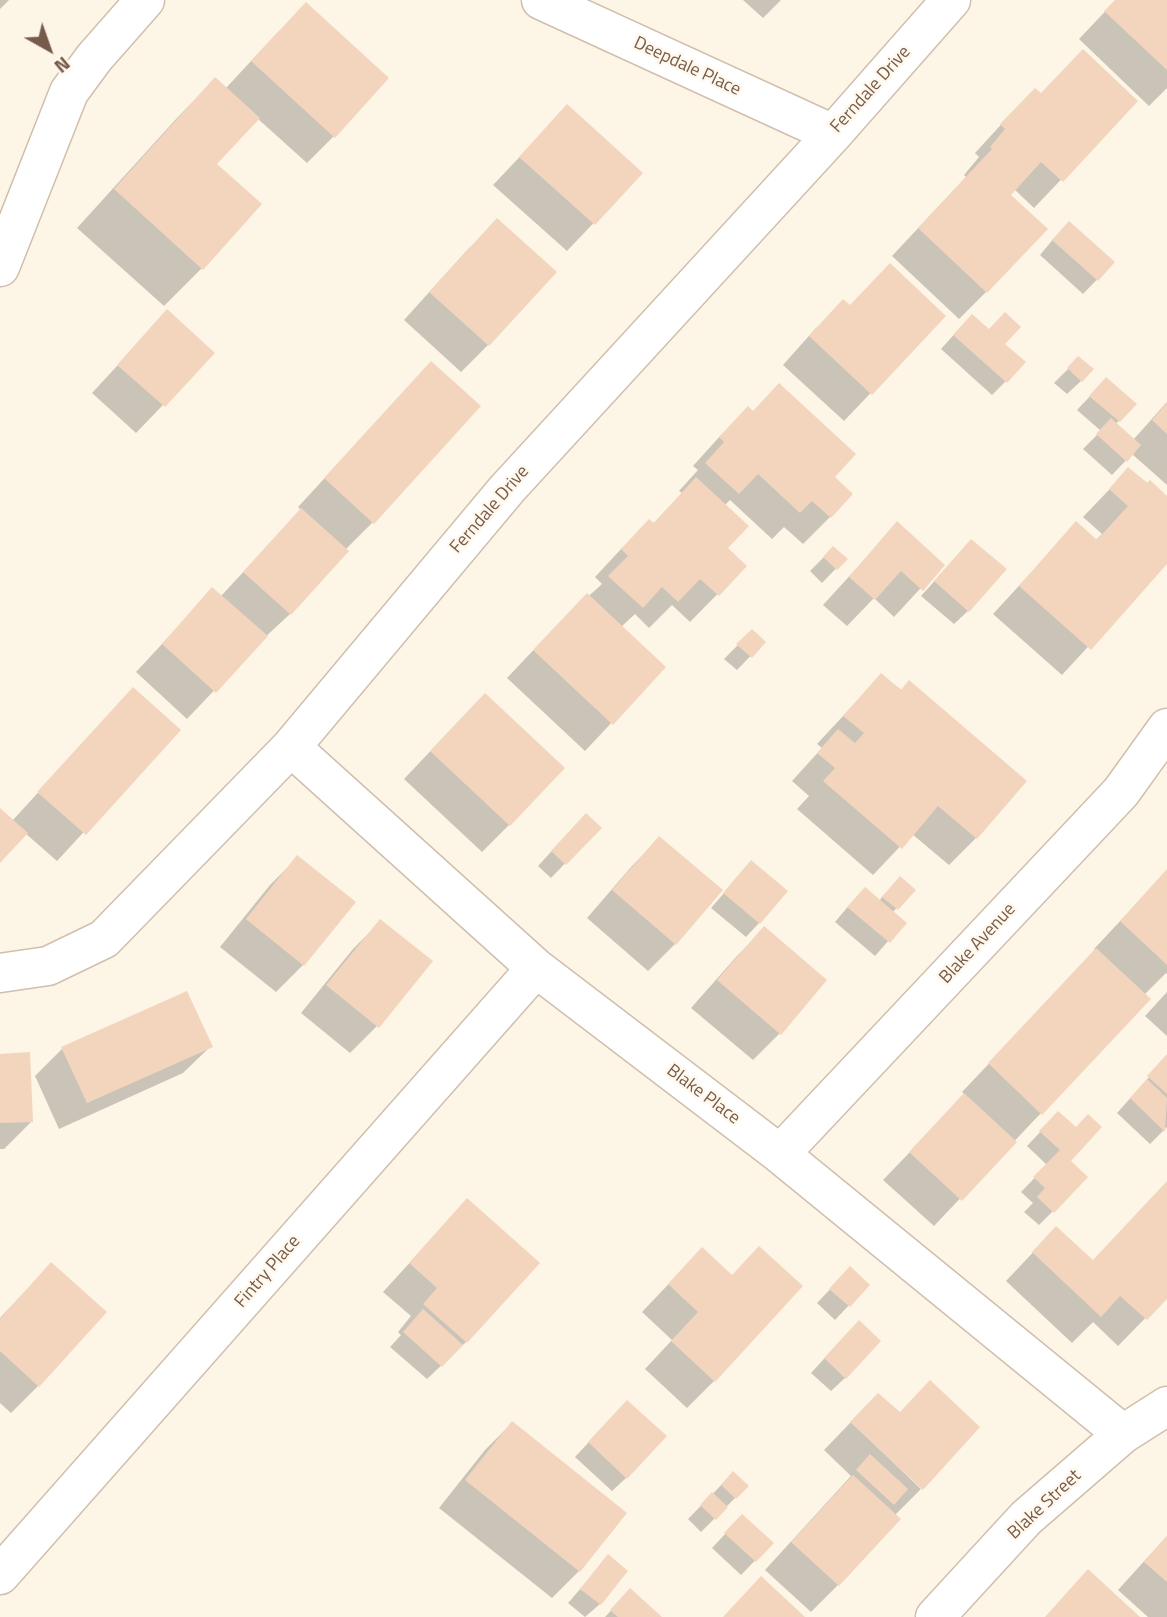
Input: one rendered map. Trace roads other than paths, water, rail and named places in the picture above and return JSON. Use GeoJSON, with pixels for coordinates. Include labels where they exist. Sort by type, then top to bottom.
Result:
{"type":"FeatureCollection","features":[{"type":"Feature","properties":{"kind":"street"},"geometry":{"type":"LineString","coordinates":[[0,267],[69,92],[94,58],[145,0]]}},
{"type":"Feature","properties":{"kind":"street","name":"Deepdale Place"},"geometry":{"type":"LineString","coordinates":[[541,0],[833,134]]}},
{"type":"Feature","properties":{"kind":"street","name":"Ferndale Drive"},"geometry":{"type":"LineString","coordinates":[[0,973],[48,965],[104,939],[291,747],[507,489],[833,134],[951,0]]}},
{"type":"Feature","properties":{"kind":"street","name":"Blake Avenue"},"geometry":{"type":"LineString","coordinates":[[780,1154],[1121,792],[1167,728]]}},
{"type":"Feature","properties":{"kind":"street","name":"Blake Place"},"geometry":{"type":"LineString","coordinates":[[291,747],[536,968],[780,1154],[1123,1434]]}},
{"type":"Feature","properties":{"kind":"street","name":"Fintry Place"},"geometry":{"type":"LineString","coordinates":[[0,1575],[536,968]]}},
{"type":"Feature","properties":{"kind":"street","name":"Blake Street"},"geometry":{"type":"LineString","coordinates":[[934,1617],[1026,1518],[1123,1434],[1167,1406]]}}]}
